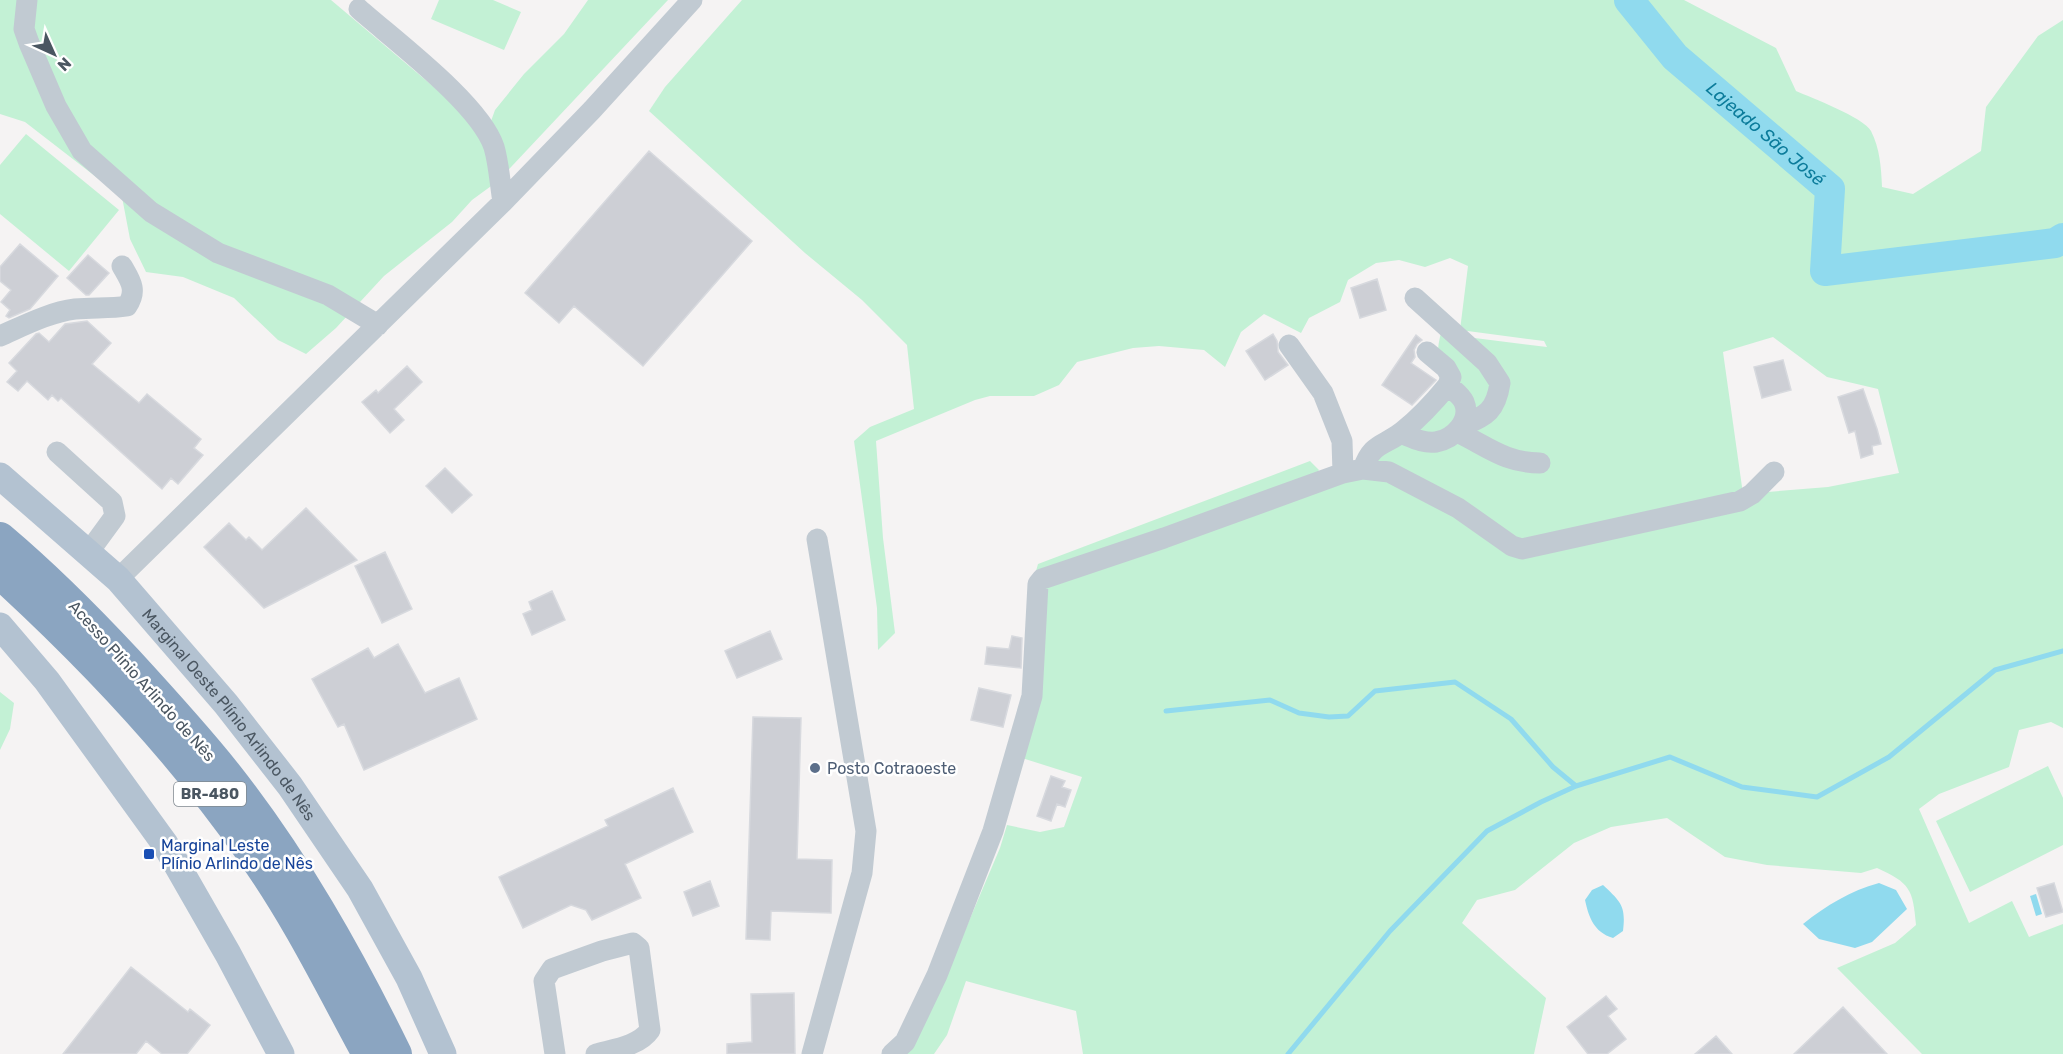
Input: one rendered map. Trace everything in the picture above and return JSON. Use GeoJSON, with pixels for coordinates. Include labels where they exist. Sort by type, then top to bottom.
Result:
{"type":"FeatureCollection","features":[{"type":"Feature","properties":{"kind":"highway","name":"Acesso Plínio Arlindo de Nês"},"geometry":{"type":"LineString","coordinates":[[0,538],[83,614],[173,711],[227,776],[321,914],[364,988],[396,1054]]}},
{"type":"Feature","properties":{"kind":"highway","name":"Acesso Plínio Arlindo de Nês"},"geometry":{"type":"LineString","coordinates":[[0,573],[60,628],[153,727],[209,793],[254,855],[298,925],[368,1054]]}},
{"type":"Feature","properties":{"kind":"main road","name":"Marginal Oeste Plínio Arlindo de Nês"},"geometry":{"type":"LineString","coordinates":[[0,476],[118,579],[226,704],[290,786],[360,889],[409,978],[443,1054]]}},
{"type":"Feature","properties":{"kind":"main road"},"geometry":{"type":"LineString","coordinates":[[0,626],[48,683],[165,844],[228,954],[281,1054]]}},
{"type":"Feature","properties":{"kind":"main road"},"geometry":{"type":"LineString","coordinates":[[0,651],[48,683]]}},
{"type":"Feature","properties":{"kind":"street"},"geometry":{"type":"LineString","coordinates":[[27,0],[24,29],[28,43],[56,106],[82,151],[151,212],[218,253],[328,296],[378,325]]}},
{"type":"Feature","properties":{"kind":"street"},"geometry":{"type":"LineString","coordinates":[[118,579],[503,201],[592,110],[692,0]]}},
{"type":"Feature","properties":{"kind":"street"},"geometry":{"type":"LineString","coordinates":[[359,9],[458,96],[479,122],[493,146],[503,201]]}},
{"type":"Feature","properties":{"kind":"street"},"geometry":{"type":"LineString","coordinates":[[0,336],[75,309],[111,309],[127,306],[132,298],[133,285],[122,266]]}},
{"type":"Feature","properties":{"kind":"street"},"geometry":{"type":"LineString","coordinates":[[1400,433],[1424,442],[1438,442],[1482,418],[1497,401],[1500,383],[1487,363],[1415,298]]}},
{"type":"Feature","properties":{"kind":"street"},"geometry":{"type":"LineString","coordinates":[[1289,345],[1323,393],[1353,471]]}},
{"type":"Feature","properties":{"kind":"street"},"geometry":{"type":"LineString","coordinates":[[1353,471],[1374,448],[1400,433],[1448,385],[1451,377],[1446,368],[1427,352]]}},
{"type":"Feature","properties":{"kind":"street"},"geometry":{"type":"LineString","coordinates":[[1448,385],[1463,399],[1466,410],[1460,429]]}},
{"type":"Feature","properties":{"kind":"street"},"geometry":{"type":"LineString","coordinates":[[1460,429],[1503,457],[1516,462],[1540,463]]}},
{"type":"Feature","properties":{"kind":"street"},"geometry":{"type":"LineString","coordinates":[[57,452],[112,502],[114,516],[88,553]]}},
{"type":"Feature","properties":{"kind":"street"},"geometry":{"type":"LineString","coordinates":[[892,1054],[905,1041],[938,975],[993,831],[1032,696],[1038,584],[1042,579],[1353,471],[1389,472],[1458,508],[1512,546],[1522,549],[1740,501],[1752,494],[1774,472]]}},
{"type":"Feature","properties":{"kind":"street"},"geometry":{"type":"LineString","coordinates":[[812,1054],[862,873],[866,831],[817,539]]}},
{"type":"Feature","properties":{"kind":"street"},"geometry":{"type":"LineString","coordinates":[[555,1054],[544,981],[552,969],[602,951],[633,943],[639,948],[651,1030],[644,1038],[596,1054]]}},
{"type":"Feature","properties":{"kind":"green space"},"geometry":{"type":"Polygon","coordinates":[[[0,0],[331,0],[454,104],[486,135],[495,110],[524,74],[564,34],[588,0],[668,0],[498,181],[472,200],[452,222],[384,276],[336,328],[306,354],[278,340],[234,298],[183,277],[146,272],[130,239],[122,197],[25,122],[0,114],[0,0]]]}},
{"type":"Feature","properties":{"kind":"green space"},"geometry":{"type":"Polygon","coordinates":[[[439,0],[493,0],[521,12],[504,50],[431,19],[439,0]]]}},
{"type":"Feature","properties":{"kind":"green space"},"geometry":{"type":"Polygon","coordinates":[[[742,0],[1684,0],[1776,48],[1796,91],[1848,114],[1871,131],[1878,151],[1882,187],[1913,194],[1981,151],[1986,107],[2038,36],[2063,20],[2063,728],[2051,722],[2019,730],[2009,767],[1939,794],[1919,809],[1969,923],[2012,901],[2029,937],[2063,924],[2063,1054],[1922,1054],[1837,968],[1895,943],[1916,925],[1911,895],[1903,883],[1877,868],[1861,873],[1767,865],[1725,857],[1667,818],[1611,827],[1574,843],[1515,890],[1477,900],[1462,923],[1546,998],[1534,1054],[1083,1054],[1076,1011],[966,981],[947,1035],[934,1054],[902,1054],[946,975],[1000,848],[1007,825],[1040,832],[1064,827],[1082,777],[1022,758],[1034,578],[1038,564],[1310,461],[1319,470],[1316,475],[1363,461],[1443,398],[1438,355],[1442,330],[1451,335],[1547,347],[1544,341],[1460,330],[1468,266],[1450,258],[1425,267],[1399,260],[1376,263],[1348,280],[1340,302],[1309,318],[1301,333],[1264,314],[1241,332],[1225,367],[1204,350],[1159,346],[1133,348],[1077,362],[1059,385],[1034,396],[990,396],[975,400],[876,441],[883,538],[895,633],[878,650],[877,608],[854,441],[870,427],[914,409],[907,345],[862,300],[805,253],[649,111],[665,87],[742,0]],[[1773,337],[1723,352],[1743,494],[1828,487],[1899,473],[1878,389],[1827,377],[1773,337]]]}},
{"type":"Feature","properties":{"kind":"green space"},"geometry":{"type":"Polygon","coordinates":[[[26,134],[119,210],[69,271],[0,214],[0,165],[26,134]]]}},
{"type":"Feature","properties":{"kind":"green space"},"geometry":{"type":"Polygon","coordinates":[[[0,692],[14,703],[10,729],[0,750],[0,692]]]}},
{"type":"Feature","properties":{"kind":"green space"},"geometry":{"type":"Polygon","coordinates":[[[2048,766],[2063,798],[2063,845],[1970,892],[1936,821],[2048,766]]]}},
{"type":"Feature","properties":{"kind":"water"},"geometry":{"type":"Polygon","coordinates":[[[1879,883],[1896,890],[1907,909],[1872,942],[1855,948],[1819,939],[1803,924],[1839,899],[1879,883]]]}},
{"type":"Feature","properties":{"kind":"water"},"geometry":{"type":"Polygon","coordinates":[[[1603,885],[1618,900],[1623,910],[1623,931],[1613,938],[1601,932],[1593,924],[1585,900],[1592,890],[1603,885]]]}},
{"type":"Feature","properties":{"kind":"water"},"geometry":{"type":"Polygon","coordinates":[[[2036,894],[2042,914],[2036,916],[2030,896],[2036,894]]]}},
{"type":"Feature","properties":{"kind":"building"},"geometry":{"type":"Polygon","coordinates":[[[649,151],[752,241],[643,366],[574,306],[559,323],[525,293],[649,151]]]}},
{"type":"Feature","properties":{"kind":"building"},"geometry":{"type":"Polygon","coordinates":[[[20,244],[58,276],[30,309],[9,318],[6,316],[10,310],[1,302],[11,290],[0,281],[0,267],[20,244]]]}},
{"type":"Feature","properties":{"kind":"building"},"geometry":{"type":"Polygon","coordinates":[[[88,255],[109,273],[89,295],[86,295],[67,278],[88,255]]]}},
{"type":"Feature","properties":{"kind":"building"},"geometry":{"type":"Polygon","coordinates":[[[1377,279],[1386,310],[1360,318],[1351,288],[1377,279]]]}},
{"type":"Feature","properties":{"kind":"building"},"geometry":{"type":"Polygon","coordinates":[[[87,321],[111,343],[92,364],[139,403],[147,394],[201,439],[194,448],[203,455],[178,484],[171,478],[162,489],[61,398],[58,401],[52,395],[48,400],[27,381],[18,391],[7,382],[17,371],[9,363],[36,334],[39,333],[49,342],[65,324],[87,321]]]}},
{"type":"Feature","properties":{"kind":"building"},"geometry":{"type":"Polygon","coordinates":[[[1273,334],[1277,341],[1278,352],[1288,365],[1265,380],[1246,351],[1273,334]]]}},
{"type":"Feature","properties":{"kind":"building"},"geometry":{"type":"Polygon","coordinates":[[[1416,335],[1422,340],[1414,350],[1415,357],[1411,363],[1436,380],[1412,405],[1382,385],[1416,335]]]}},
{"type":"Feature","properties":{"kind":"building"},"geometry":{"type":"Polygon","coordinates":[[[1783,360],[1791,390],[1762,398],[1754,367],[1783,360]]]}},
{"type":"Feature","properties":{"kind":"building"},"geometry":{"type":"Polygon","coordinates":[[[407,366],[422,382],[394,409],[404,420],[390,433],[362,402],[376,390],[378,393],[407,366]]]}},
{"type":"Feature","properties":{"kind":"building"},"geometry":{"type":"Polygon","coordinates":[[[1863,389],[1881,444],[1872,446],[1873,454],[1861,458],[1855,431],[1849,433],[1838,397],[1863,389]]]}},
{"type":"Feature","properties":{"kind":"building"},"geometry":{"type":"Polygon","coordinates":[[[445,468],[472,495],[452,513],[426,486],[445,468]]]}},
{"type":"Feature","properties":{"kind":"building"},"geometry":{"type":"Polygon","coordinates":[[[306,508],[357,560],[264,608],[204,547],[229,523],[246,540],[249,537],[262,550],[306,508]]]}},
{"type":"Feature","properties":{"kind":"building"},"geometry":{"type":"Polygon","coordinates":[[[385,552],[412,609],[382,623],[355,566],[385,552]]]}},
{"type":"Feature","properties":{"kind":"building"},"geometry":{"type":"Polygon","coordinates":[[[552,591],[565,620],[532,635],[523,614],[532,610],[529,602],[552,591]]]}},
{"type":"Feature","properties":{"kind":"building"},"geometry":{"type":"Polygon","coordinates":[[[770,631],[782,659],[737,678],[725,651],[770,631]]]}},
{"type":"Feature","properties":{"kind":"building"},"geometry":{"type":"Polygon","coordinates":[[[1012,636],[1022,638],[1021,668],[985,664],[987,647],[1009,649],[1012,636]]]}},
{"type":"Feature","properties":{"kind":"building"},"geometry":{"type":"Polygon","coordinates":[[[398,644],[425,693],[459,678],[477,719],[364,770],[344,724],[338,727],[312,679],[368,648],[374,658],[398,644]]]}},
{"type":"Feature","properties":{"kind":"building"},"geometry":{"type":"Polygon","coordinates":[[[979,688],[1011,695],[1003,727],[971,720],[979,688]]]}},
{"type":"Feature","properties":{"kind":"building"},"geometry":{"type":"Polygon","coordinates":[[[753,717],[801,718],[797,859],[832,860],[831,913],[771,911],[770,940],[746,939],[753,717]]]}},
{"type":"Feature","properties":{"kind":"building"},"geometry":{"type":"Polygon","coordinates":[[[1051,776],[1065,781],[1062,787],[1071,790],[1065,807],[1057,804],[1051,821],[1037,816],[1051,776]]]}},
{"type":"Feature","properties":{"kind":"building"},"geometry":{"type":"Polygon","coordinates":[[[673,788],[693,832],[625,864],[641,898],[592,920],[586,910],[571,905],[523,928],[499,877],[608,826],[605,820],[673,788]]]}},
{"type":"Feature","properties":{"kind":"building"},"geometry":{"type":"Polygon","coordinates":[[[710,881],[719,906],[693,916],[684,892],[710,881]]]}},
{"type":"Feature","properties":{"kind":"building"},"geometry":{"type":"Polygon","coordinates":[[[2054,883],[2063,912],[2046,917],[2037,888],[2054,883]]]}},
{"type":"Feature","properties":{"kind":"building"},"geometry":{"type":"Polygon","coordinates":[[[131,967],[188,1012],[190,1009],[210,1025],[187,1054],[162,1054],[146,1041],[136,1054],[63,1054],[131,967]]]}},
{"type":"Feature","properties":{"kind":"building"},"geometry":{"type":"Polygon","coordinates":[[[794,993],[795,1054],[727,1054],[727,1044],[752,1042],[751,994],[794,993]]]}},
{"type":"Feature","properties":{"kind":"building"},"geometry":{"type":"Polygon","coordinates":[[[1606,996],[1617,1009],[1608,1016],[1626,1039],[1607,1054],[1588,1054],[1567,1027],[1606,996]]]}},
{"type":"Feature","properties":{"kind":"building"},"geometry":{"type":"Polygon","coordinates":[[[1843,1007],[1887,1054],[1794,1054],[1843,1007]]]}},
{"type":"Feature","properties":{"kind":"building"},"geometry":{"type":"Polygon","coordinates":[[[1716,1036],[1732,1054],[1695,1054],[1716,1036]]]}},
{"type":"Feature","properties":{"kind":"waterway","name":"Lajeado São José"},"geometry":{"type":"LineString","coordinates":[[1629,0],[1675,57],[1830,189],[1825,271],[2055,243],[2063,238]]}},
{"type":"Feature","properties":{"kind":"waterway"},"geometry":{"type":"LineString","coordinates":[[1288,1054],[1390,931],[1487,831],[1541,802],[1576,786],[1670,757],[1742,787],[1817,797],[1889,757],[1995,670],[2063,651]]}},
{"type":"Feature","properties":{"kind":"waterway"},"geometry":{"type":"LineString","coordinates":[[1166,711],[1270,700],[1299,713],[1329,717],[1348,716],[1375,691],[1455,682],[1511,719],[1553,767],[1576,786]]}},
{"type":"Feature","properties":{"kind":"place","name":"Posto Cotraoeste"},"geometry":{"type":"Point","coordinates":[815,768]}},
{"type":"Feature","properties":{"kind":"place","name":"Marginal Leste Plínio Arlindo de Nês"},"geometry":{"type":"Point","coordinates":[149,854]}}]}
